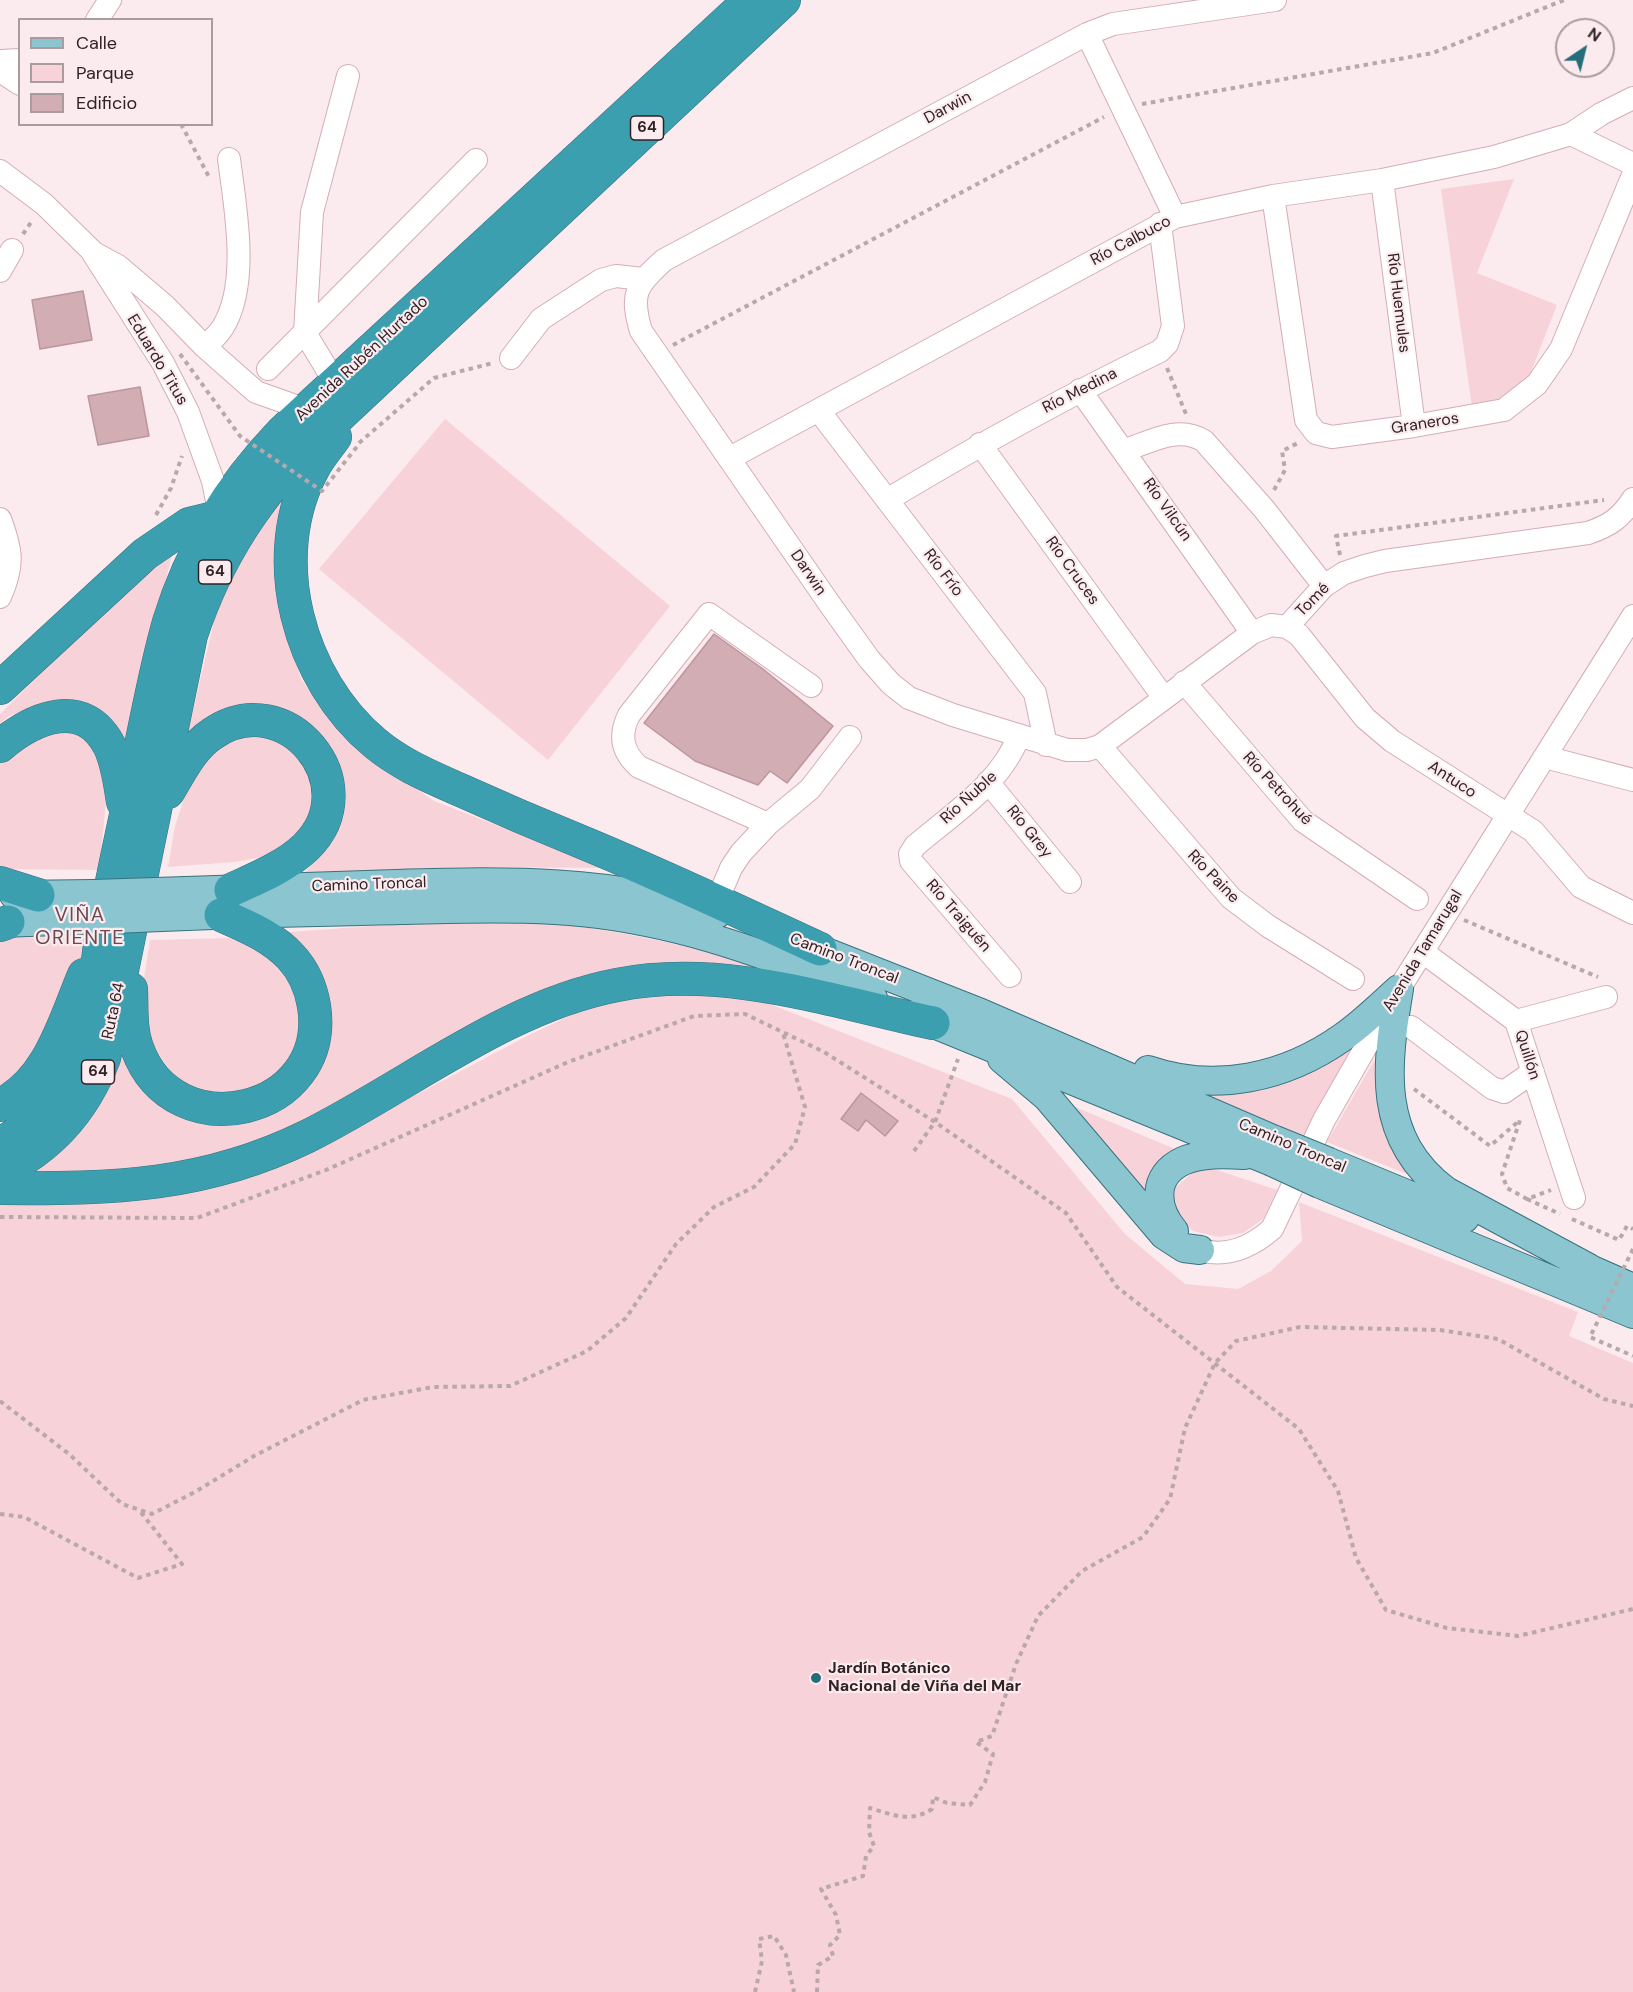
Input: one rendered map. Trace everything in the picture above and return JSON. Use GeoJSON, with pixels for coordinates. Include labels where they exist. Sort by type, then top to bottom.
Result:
{"type":"FeatureCollection","features":[{"type":"Feature","properties":{"kind":"highway","name":"Avenida Rubén Hurtado"},"geometry":{"type":"LineString","coordinates":[[141,812],[170,621],[183,584],[216,515],[259,456],[750,0]]}},
{"type":"Feature","properties":{"kind":"highway","name":"Avenida Rubén Hurtado"},"geometry":{"type":"LineString","coordinates":[[141,812],[201,605],[224,556],[246,518],[273,482],[317,437],[784,0]]}},
{"type":"Feature","properties":{"kind":"highway"},"geometry":{"type":"LineString","coordinates":[[371,387],[314,467],[299,508],[293,542],[293,593],[305,644],[327,688],[341,708],[376,743],[417,770],[717,901],[820,949]]}},
{"type":"Feature","properties":{"kind":"highway"},"geometry":{"type":"LineString","coordinates":[[0,688],[145,554],[189,524],[216,515]]}},
{"type":"Feature","properties":{"kind":"highway"},"geometry":{"type":"LineString","coordinates":[[0,746],[13,735],[44,718],[69,717],[91,725],[111,749],[141,812],[210,735],[236,722],[265,721],[279,725],[292,731],[314,750],[321,764],[328,792],[323,822],[316,835],[295,856],[226,902],[290,956],[308,983],[315,1014],[311,1047],[296,1075],[271,1097],[241,1108],[208,1109],[177,1097],[152,1076],[143,1062],[132,1031],[103,920]]}},
{"type":"Feature","properties":{"kind":"highway","name":"Ruta 64"},"geometry":{"type":"LineString","coordinates":[[0,1144],[40,1114],[67,1079],[77,1060],[90,1018],[103,920],[141,812]]}},
{"type":"Feature","properties":{"kind":"highway"},"geometry":{"type":"LineString","coordinates":[[0,883],[38,895]]}},
{"type":"Feature","properties":{"kind":"highway"},"geometry":{"type":"LineString","coordinates":[[0,1105],[24,1091],[54,1047],[103,920]]}},
{"type":"Feature","properties":{"kind":"highway","name":"Ruta 64"},"geometry":{"type":"LineString","coordinates":[[0,1172],[36,1152],[54,1137],[84,1101],[95,1080],[109,1035],[103,920]]}},
{"type":"Feature","properties":{"kind":"highway"},"geometry":{"type":"LineString","coordinates":[[0,1188],[95,1189],[130,1186],[178,1179],[238,1164],[308,1136],[527,1014],[572,996],[617,985],[660,979],[708,978],[754,984],[933,1023]]}},
{"type":"Feature","properties":{"kind":"main road","name":"Camino Troncal"},"geometry":{"type":"LineString","coordinates":[[226,902],[507,880],[576,884],[632,892],[697,906],[820,949],[1007,1024],[1268,1152]]}},
{"type":"Feature","properties":{"kind":"main road","name":"Camino Troncal"},"geometry":{"type":"LineString","coordinates":[[2,916],[38,895],[103,920]]}},
{"type":"Feature","properties":{"kind":"main road","name":"Camino Troncal"},"geometry":{"type":"LineString","coordinates":[[2,916],[103,920],[186,903],[226,902],[508,907],[625,918],[678,929],[762,954],[973,1039],[1324,1173],[1589,1268],[1633,1288]]}},
{"type":"Feature","properties":{"kind":"main road"},"geometry":{"type":"LineString","coordinates":[[1007,1024],[1175,1079],[1232,1082],[1267,1075],[1303,1061],[1343,1037],[1399,989]]}},
{"type":"Feature","properties":{"kind":"main road"},"geometry":{"type":"LineString","coordinates":[[1399,989],[1389,1048],[1392,1107],[1397,1128],[1416,1163],[1428,1177],[1446,1191],[1589,1268]]}},
{"type":"Feature","properties":{"kind":"main road"},"geometry":{"type":"LineString","coordinates":[[973,1039],[1047,1097],[1164,1235],[1184,1248],[1200,1250]]}},
{"type":"Feature","properties":{"kind":"main road"},"geometry":{"type":"LineString","coordinates":[[1200,1250],[1178,1235],[1161,1213],[1158,1191],[1164,1179],[1184,1161],[1221,1154],[1268,1152]]}},
{"type":"Feature","properties":{"kind":"main road","name":"Camino Troncal"},"geometry":{"type":"LineString","coordinates":[[1324,1173],[1633,1314]]}},
{"type":"Feature","properties":{"kind":"street"},"geometry":{"type":"LineString","coordinates":[[98,18],[110,0]]}},
{"type":"Feature","properties":{"kind":"street","name":"Darwin"},"geometry":{"type":"LineString","coordinates":[[1019,735],[953,716],[909,698],[891,684],[869,659],[831,606],[641,331],[633,305],[643,279],[664,260],[1087,34],[1113,24],[1275,0]]}},
{"type":"Feature","properties":{"kind":"street"},"geometry":{"type":"LineString","coordinates":[[1087,34],[1122,108],[1167,220],[1173,326],[1167,344],[1160,351]]}},
{"type":"Feature","properties":{"kind":"street"},"geometry":{"type":"LineString","coordinates":[[0,61],[18,60]]}},
{"type":"Feature","properties":{"kind":"street"},"geometry":{"type":"LineString","coordinates":[[0,71],[18,83]]}},
{"type":"Feature","properties":{"kind":"street"},"geometry":{"type":"LineString","coordinates":[[336,384],[305,333],[312,212],[348,76]]}},
{"type":"Feature","properties":{"kind":"street","name":"Río Calbuco"},"geometry":{"type":"LineString","coordinates":[[730,459],[1167,220],[1273,196],[1382,180],[1494,157],[1571,134],[1601,114],[1633,98]]}},
{"type":"Feature","properties":{"kind":"street"},"geometry":{"type":"LineString","coordinates":[[1571,134],[1633,164]]}},
{"type":"Feature","properties":{"kind":"street"},"geometry":{"type":"LineString","coordinates":[[205,347],[224,327],[233,298],[239,236],[229,159]]}},
{"type":"Feature","properties":{"kind":"street"},"geometry":{"type":"LineString","coordinates":[[268,369],[476,160]]}},
{"type":"Feature","properties":{"kind":"street","name":"Eduardo Titus"},"geometry":{"type":"LineString","coordinates":[[0,171],[44,204],[91,250],[118,266],[165,306],[205,347],[255,392],[307,410]]}},
{"type":"Feature","properties":{"kind":"street","name":"Graneros"},"geometry":{"type":"LineString","coordinates":[[1316,434],[1332,437],[1414,426],[1504,410],[1537,384],[1561,349],[1633,175]]}},
{"type":"Feature","properties":{"kind":"street","name":"Río Huemules"},"geometry":{"type":"LineString","coordinates":[[1382,180],[1414,426]]}},
{"type":"Feature","properties":{"kind":"street"},"geometry":{"type":"LineString","coordinates":[[1273,196],[1306,420],[1316,434]]}},
{"type":"Feature","properties":{"kind":"street"},"geometry":{"type":"LineString","coordinates":[[0,271],[12,250]]}},
{"type":"Feature","properties":{"kind":"street","name":"Eduardo Titus"},"geometry":{"type":"LineString","coordinates":[[91,250],[163,363],[192,420],[213,481],[216,515]]}},
{"type":"Feature","properties":{"kind":"street"},"geometry":{"type":"LineString","coordinates":[[511,358],[541,319],[602,280],[616,276],[643,279]]}},
{"type":"Feature","properties":{"kind":"street"},"geometry":{"type":"LineString","coordinates":[[138,326],[165,306]]}},
{"type":"Feature","properties":{"kind":"street","name":"Río Medina"},"geometry":{"type":"LineString","coordinates":[[887,500],[980,444],[1080,390],[1160,351]]}},
{"type":"Feature","properties":{"kind":"street","name":"Río Vilcún"},"geometry":{"type":"LineString","coordinates":[[1080,390],[1126,450],[1252,633]]}},
{"type":"Feature","properties":{"kind":"street","name":"Río Frío"},"geometry":{"type":"LineString","coordinates":[[819,411],[1035,693],[1046,745]]}},
{"type":"Feature","properties":{"kind":"street"},"geometry":{"type":"LineString","coordinates":[[1126,450],[1180,432],[1194,435],[1204,441],[1264,509],[1324,586]]}},
{"type":"Feature","properties":{"kind":"street","name":"Río Cruces"},"geometry":{"type":"LineString","coordinates":[[980,444],[1164,698]]}},
{"type":"Feature","properties":{"kind":"street","name":"Tomé"},"geometry":{"type":"LineString","coordinates":[[1100,746],[1252,633],[1271,625],[1287,627],[1324,586],[1344,573],[1385,561],[1588,533],[1608,526],[1619,518],[1633,499]]}},
{"type":"Feature","properties":{"kind":"street"},"geometry":{"type":"LineString","coordinates":[[0,519],[8,541],[10,573],[0,597]]}},
{"type":"Feature","properties":{"kind":"street"},"geometry":{"type":"LineString","coordinates":[[768,825],[639,767],[626,752],[623,743],[625,724],[629,715],[709,614],[811,686]]}},
{"type":"Feature","properties":{"kind":"street","name":"Avenida Tamarugal"},"geometry":{"type":"LineString","coordinates":[[1200,1250],[1218,1255],[1241,1249],[1258,1242],[1272,1229],[1324,1120],[1399,989],[1506,815],[1633,616]]}},
{"type":"Feature","properties":{"kind":"street","name":"Antuco"},"geometry":{"type":"LineString","coordinates":[[1287,627],[1299,635],[1365,718],[1392,741],[1533,831],[1581,887],[1633,913]]}},
{"type":"Feature","properties":{"kind":"street","name":"Río Petrohué"},"geometry":{"type":"LineString","coordinates":[[1184,682],[1303,821],[1417,899]]}},
{"type":"Feature","properties":{"kind":"street"},"geometry":{"type":"LineString","coordinates":[[1019,735],[1046,745],[1077,750],[1100,746]]}},
{"type":"Feature","properties":{"kind":"street","name":"Río Ñuble"},"geometry":{"type":"LineString","coordinates":[[910,854],[915,846],[988,782],[1013,752],[1019,735]]}},
{"type":"Feature","properties":{"kind":"street"},"geometry":{"type":"LineString","coordinates":[[717,901],[727,876],[741,853],[768,825],[810,789],[850,737]]}},
{"type":"Feature","properties":{"kind":"street","name":"Río Paine"},"geometry":{"type":"LineString","coordinates":[[1100,746],[1231,898],[1268,926],[1353,979]]}},
{"type":"Feature","properties":{"kind":"street"},"geometry":{"type":"LineString","coordinates":[[1545,757],[1633,780]]}},
{"type":"Feature","properties":{"kind":"street","name":"Río Grey"},"geometry":{"type":"LineString","coordinates":[[988,782],[1070,882]]}},
{"type":"Feature","properties":{"kind":"street","name":"Río Traiguén"},"geometry":{"type":"LineString","coordinates":[[910,854],[911,861],[1010,976]]}},
{"type":"Feature","properties":{"kind":"street","name":"Quillón"},"geometry":{"type":"LineString","coordinates":[[1423,952],[1516,1021],[1571,1191]]}},
{"type":"Feature","properties":{"kind":"street"},"geometry":{"type":"LineString","coordinates":[[1516,1021],[1607,989]]}},
{"type":"Feature","properties":{"kind":"street"},"geometry":{"type":"LineString","coordinates":[[1411,1027],[1492,1088],[1504,1092],[1533,1072]]}},
{"type":"Feature","properties":{"kind":"path"},"geometry":{"type":"LineString","coordinates":[[656,353],[1122,108],[1433,53],[1564,0]]}},
{"type":"Feature","properties":{"kind":"path"},"geometry":{"type":"LineString","coordinates":[[12,250],[44,204]]}},
{"type":"Feature","properties":{"kind":"path"},"geometry":{"type":"LineString","coordinates":[[1160,351],[1194,435]]}},
{"type":"Feature","properties":{"kind":"path"},"geometry":{"type":"LineString","coordinates":[[180,354],[240,436],[322,491],[359,444],[434,378],[511,358]]}},
{"type":"Feature","properties":{"kind":"path"},"geometry":{"type":"LineString","coordinates":[[145,554],[157,512],[178,469],[192,420]]}},
{"type":"Feature","properties":{"kind":"path"},"geometry":{"type":"LineString","coordinates":[[1264,509],[1286,470],[1282,451],[1316,434]]}},
{"type":"Feature","properties":{"kind":"path"},"geometry":{"type":"LineString","coordinates":[[1336,536],[1601,501]]}},
{"type":"Feature","properties":{"kind":"path"},"geometry":{"type":"LineString","coordinates":[[1446,912],[1607,989]]}},
{"type":"Feature","properties":{"kind":"path"},"geometry":{"type":"LineString","coordinates":[[0,1217],[197,1218],[326,1170],[568,1062],[694,1016],[745,1014],[824,1052],[936,1122],[1066,1213],[1118,1287],[1299,1429],[1338,1491],[1356,1558],[1386,1610],[1447,1628],[1518,1636],[1633,1609]]}},
{"type":"Feature","properties":{"kind":"path"},"geometry":{"type":"LineString","coordinates":[[0,1401],[69,1454],[123,1504],[152,1514],[195,1492],[254,1456],[363,1400],[433,1387],[510,1386],[587,1351],[626,1318],[675,1244],[714,1207],[754,1187],[795,1144],[805,1107],[783,1032]]}},
{"type":"Feature","properties":{"kind":"path"},"geometry":{"type":"LineString","coordinates":[[914,1150],[936,1122],[973,1039]]}},
{"type":"Feature","properties":{"kind":"path"},"geometry":{"type":"LineString","coordinates":[[1389,1071],[1490,1146],[1520,1120],[1502,1174],[1507,1188],[1619,1240],[1627,1226],[1633,1229]]}},
{"type":"Feature","properties":{"kind":"path"},"geometry":{"type":"LineString","coordinates":[[1527,1199],[1571,1191]]}},
{"type":"Feature","properties":{"kind":"path"},"geometry":{"type":"LineString","coordinates":[[1633,1250],[1590,1337],[1633,1356]]}},
{"type":"Feature","properties":{"kind":"path"},"geometry":{"type":"LineString","coordinates":[[817,1992],[818,1965],[833,1956],[830,1945],[840,1935],[836,1915],[821,1889],[863,1876],[866,1856],[874,1846],[869,1832],[870,1808],[909,1818],[920,1816],[932,1809],[933,1797],[947,1803],[970,1805],[985,1782],[993,1754],[976,1743],[992,1736],[1016,1664],[1038,1616],[1082,1571],[1143,1537],[1164,1508],[1170,1498],[1185,1428],[1215,1364],[1236,1341],[1300,1327],[1440,1330],[1498,1339],[1604,1399],[1633,1406]]}},
{"type":"Feature","properties":{"kind":"path"},"geometry":{"type":"LineString","coordinates":[[0,1514],[24,1517],[138,1578],[182,1564],[138,1509]]}},
{"type":"Feature","properties":{"kind":"path"},"geometry":{"type":"LineString","coordinates":[[755,1992],[762,1961],[759,1939],[774,1936],[786,1956],[794,1992]]}},
{"type":"Feature","properties":{"kind":"green space"},"geometry":{"type":"Polygon","coordinates":[[[1514,179],[1477,273],[1557,305],[1527,382],[1503,403],[1472,407],[1441,189],[1514,179]]]}},
{"type":"Feature","properties":{"kind":"green space"},"geometry":{"type":"Polygon","coordinates":[[[445,419],[670,606],[548,760],[319,569],[445,419]]]}},
{"type":"Feature","properties":{"kind":"green space"},"geometry":{"type":"Polygon","coordinates":[[[308,461],[279,605],[301,679],[333,721],[378,761],[434,801],[608,868],[463,867],[304,873],[321,855],[337,829],[344,800],[340,767],[323,739],[293,713],[257,703],[216,712],[187,736],[215,617],[244,549],[308,461]]]}},
{"type":"Feature","properties":{"kind":"green space"},"geometry":{"type":"Polygon","coordinates":[[[172,555],[125,748],[38,705],[9,716],[0,724],[0,714],[120,595],[172,555]]]}},
{"type":"Feature","properties":{"kind":"green space"},"geometry":{"type":"Polygon","coordinates":[[[79,728],[102,749],[108,782],[99,870],[0,869],[0,759],[32,733],[79,728]]]}},
{"type":"Feature","properties":{"kind":"green space"},"geometry":{"type":"Polygon","coordinates":[[[272,733],[314,772],[313,814],[282,854],[234,862],[168,867],[175,826],[188,786],[222,740],[272,733]]]}},
{"type":"Feature","properties":{"kind":"green space"},"geometry":{"type":"Polygon","coordinates":[[[485,918],[564,925],[642,937],[718,955],[794,978],[635,969],[294,1130],[187,1167],[16,1180],[122,1036],[223,1120],[325,1032],[275,933],[485,918]]]}},
{"type":"Feature","properties":{"kind":"green space"},"geometry":{"type":"Polygon","coordinates":[[[0,937],[91,938],[53,1040],[0,1096],[0,937]]]}},
{"type":"Feature","properties":{"kind":"green space"},"geometry":{"type":"Polygon","coordinates":[[[230,938],[266,953],[294,978],[307,1041],[258,1094],[211,1096],[198,1092],[185,1084],[163,1061],[148,1032],[144,1018],[142,1005],[144,981],[150,940],[230,938]]]}},
{"type":"Feature","properties":{"kind":"green space","name":"Jardín Botánico Nacional de Viña del Mar"},"geometry":{"type":"Polygon","coordinates":[[[694,991],[757,999],[1012,1099],[1125,1234],[1185,1284],[1238,1289],[1271,1271],[1302,1241],[1299,1202],[1578,1312],[1569,1336],[1633,1363],[1633,1992],[0,1992],[0,1204],[144,1200],[198,1190],[285,1164],[529,1035],[591,1006],[646,995],[694,991]]]}},
{"type":"Feature","properties":{"kind":"green space"},"geometry":{"type":"Polygon","coordinates":[[[1359,1037],[1304,1136],[1182,1086],[1359,1037]]]}},
{"type":"Feature","properties":{"kind":"green space"},"geometry":{"type":"Polygon","coordinates":[[[1383,1045],[1419,1179],[1327,1142],[1383,1045]]]}},
{"type":"Feature","properties":{"kind":"green space"},"geometry":{"type":"Polygon","coordinates":[[[1066,1103],[1182,1152],[1150,1203],[1066,1103]]]}},
{"type":"Feature","properties":{"kind":"green space"},"geometry":{"type":"Polygon","coordinates":[[[1202,1165],[1277,1190],[1263,1219],[1243,1233],[1219,1237],[1193,1231],[1170,1209],[1170,1192],[1202,1165]]]}},
{"type":"Feature","properties":{"kind":"building"},"geometry":{"type":"Polygon","coordinates":[[[83,291],[92,340],[40,349],[32,300],[83,291]]]}},
{"type":"Feature","properties":{"kind":"building"},"geometry":{"type":"Polygon","coordinates":[[[140,387],[149,436],[98,445],[88,396],[140,387]]]}},
{"type":"Feature","properties":{"kind":"building"},"geometry":{"type":"Polygon","coordinates":[[[714,634],[763,669],[833,726],[787,783],[770,771],[758,785],[695,761],[644,723],[714,634]]]}},
{"type":"Feature","properties":{"kind":"building"},"geometry":{"type":"Polygon","coordinates":[[[861,1093],[898,1121],[885,1136],[866,1120],[858,1131],[841,1119],[861,1093]]]}},
{"type":"Feature","properties":{"kind":"place","name":"Jardín Botánico Nacional de Viña del Mar"},"geometry":{"type":"Point","coordinates":[816,1678]}},
{"type":"Feature","properties":{"kind":"district","name":"VIÑA ORIENTE"},"geometry":{"type":"Point","coordinates":[80,928]}}]}
